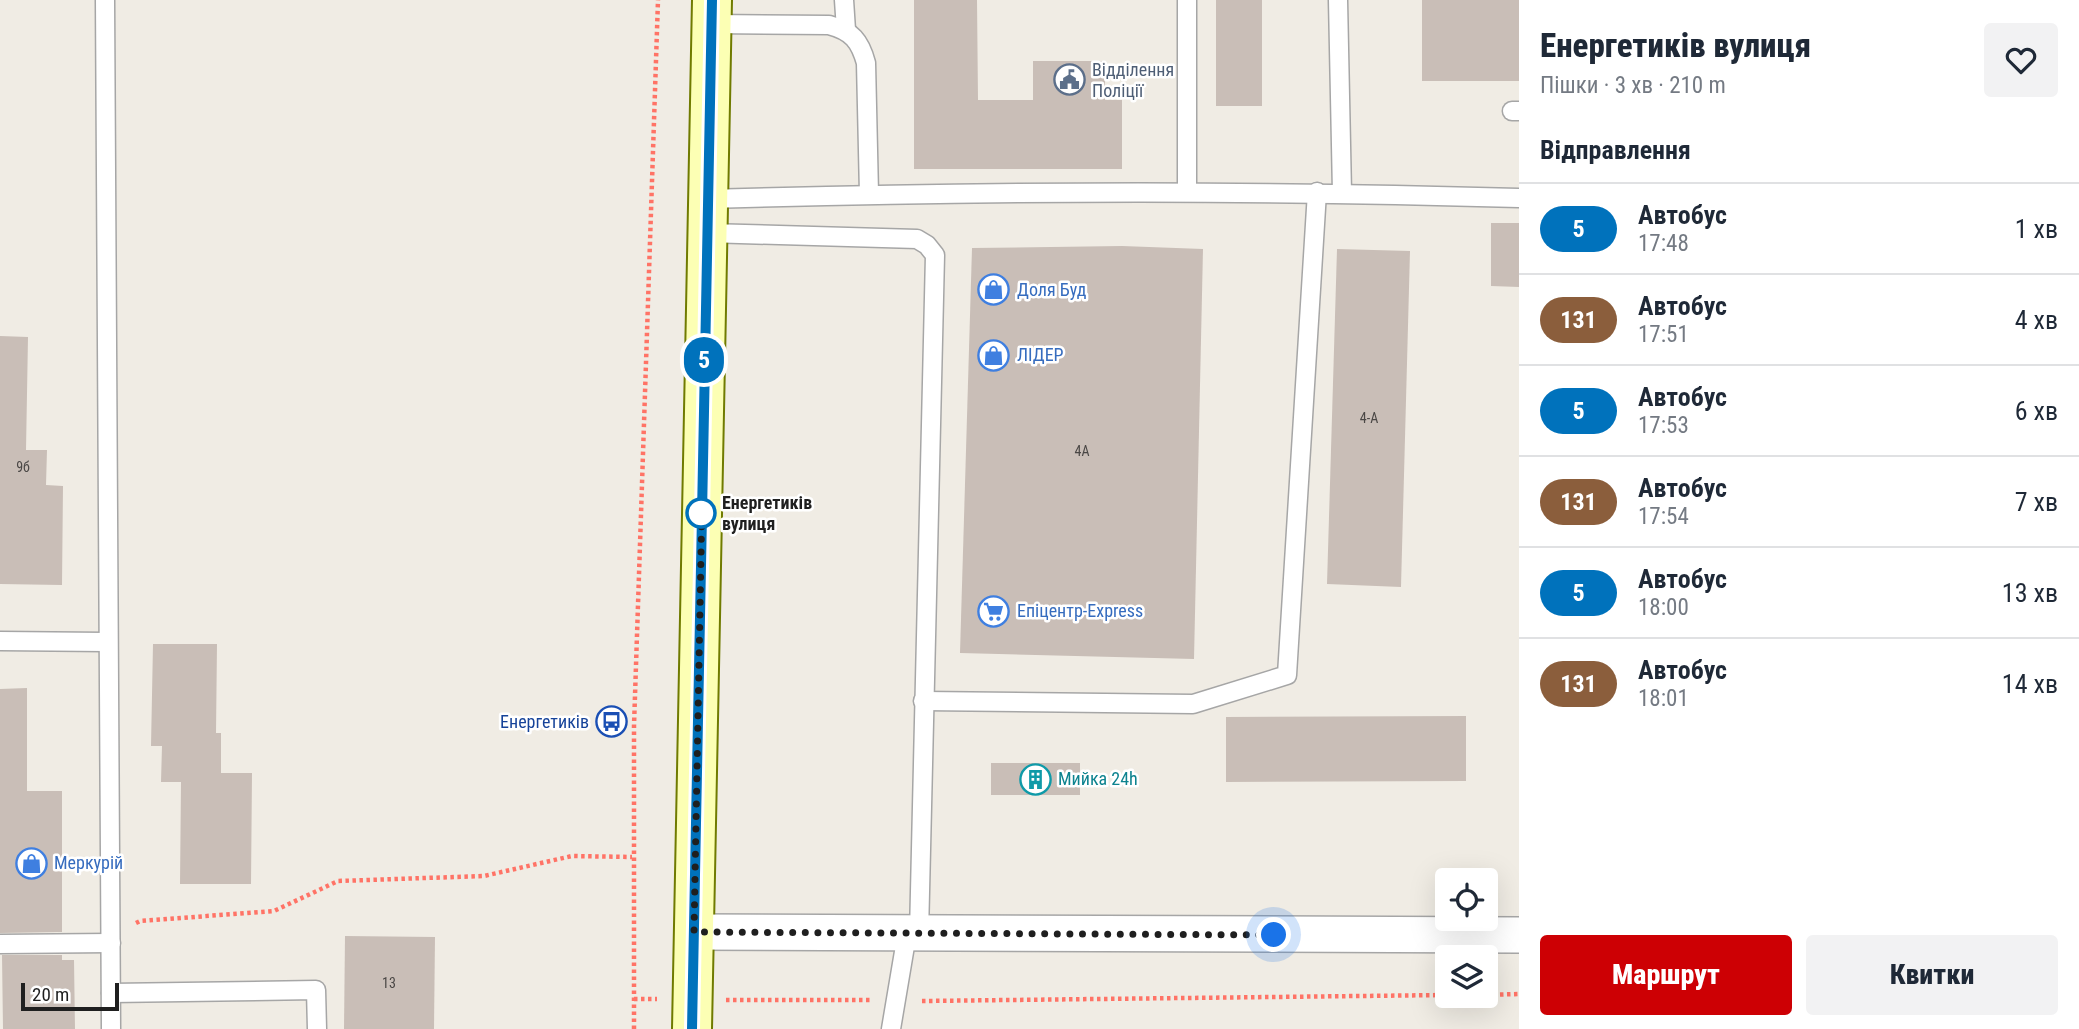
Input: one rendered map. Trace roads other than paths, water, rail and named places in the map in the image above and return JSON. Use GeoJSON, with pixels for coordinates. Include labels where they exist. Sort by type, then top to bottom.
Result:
{"type":"FeatureCollection","features":[{"type":"Feature","properties":{"kind":"main road"},"geometry":{"type":"LineString","coordinates":[[692,1014],[712,12]]}},
{"type":"Feature","properties":{"kind":"street"},"geometry":{"type":"LineString","coordinates":[[694,932],[1519,935]]}},
{"type":"Feature","properties":{"kind":"lane"},"geometry":{"type":"LineString","coordinates":[[105,0],[111,1029]]}},
{"type":"Feature","properties":{"kind":"lane"},"geometry":{"type":"LineString","coordinates":[[844,0],[846,30]]}},
{"type":"Feature","properties":{"kind":"lane"},"geometry":{"type":"LineString","coordinates":[[1186,192],[1187,0]]}},
{"type":"Feature","properties":{"kind":"lane"},"geometry":{"type":"LineString","coordinates":[[1338,0],[1342,193]]}},
{"type":"Feature","properties":{"kind":"lane"},"geometry":{"type":"LineString","coordinates":[[712,12],[846,30],[860,43],[866,63],[869,194]]}},
{"type":"Feature","properties":{"kind":"lane"},"geometry":{"type":"LineString","coordinates":[[923,701],[1192,704],[1287,675],[1317,192]]}},
{"type":"Feature","properties":{"kind":"lane"},"geometry":{"type":"LineString","coordinates":[[707,216],[869,194],[1317,192],[1519,198]]}},
{"type":"Feature","properties":{"kind":"lane"},"geometry":{"type":"LineString","coordinates":[[707,216],[917,239],[927,245],[935,255],[923,701],[913,934],[891,1029]]}},
{"type":"Feature","properties":{"kind":"lane"},"geometry":{"type":"LineString","coordinates":[[0,641],[107,642]]}},
{"type":"Feature","properties":{"kind":"lane"},"geometry":{"type":"LineString","coordinates":[[0,944],[111,943]]}},
{"type":"Feature","properties":{"kind":"lane"},"geometry":{"type":"LineString","coordinates":[[111,993],[316,990],[317,1029]]}},
{"type":"Feature","properties":{"kind":"place","name":"Відділення Поліції"},"geometry":{"type":"Point","coordinates":[1069,80]}},
{"type":"Feature","properties":{"kind":"place","name":"Доля Буд"},"geometry":{"type":"Point","coordinates":[994,290]}},
{"type":"Feature","properties":{"kind":"place","name":"ЛІДЕР"},"geometry":{"type":"Point","coordinates":[994,355]}},
{"type":"Feature","properties":{"kind":"place","name":"Енергетиків вулиця"},"geometry":{"type":"Point","coordinates":[701,513]}},
{"type":"Feature","properties":{"kind":"place","name":"Епіцентр-Express"},"geometry":{"type":"Point","coordinates":[994,611]}},
{"type":"Feature","properties":{"kind":"place","name":"Енергетиків"},"geometry":{"type":"Point","coordinates":[612,722]}},
{"type":"Feature","properties":{"kind":"place","name":"Мийка 24һ"},"geometry":{"type":"Point","coordinates":[1035,779]}},
{"type":"Feature","properties":{"kind":"place","name":"Меркурій"},"geometry":{"type":"Point","coordinates":[31,863]}}]}
